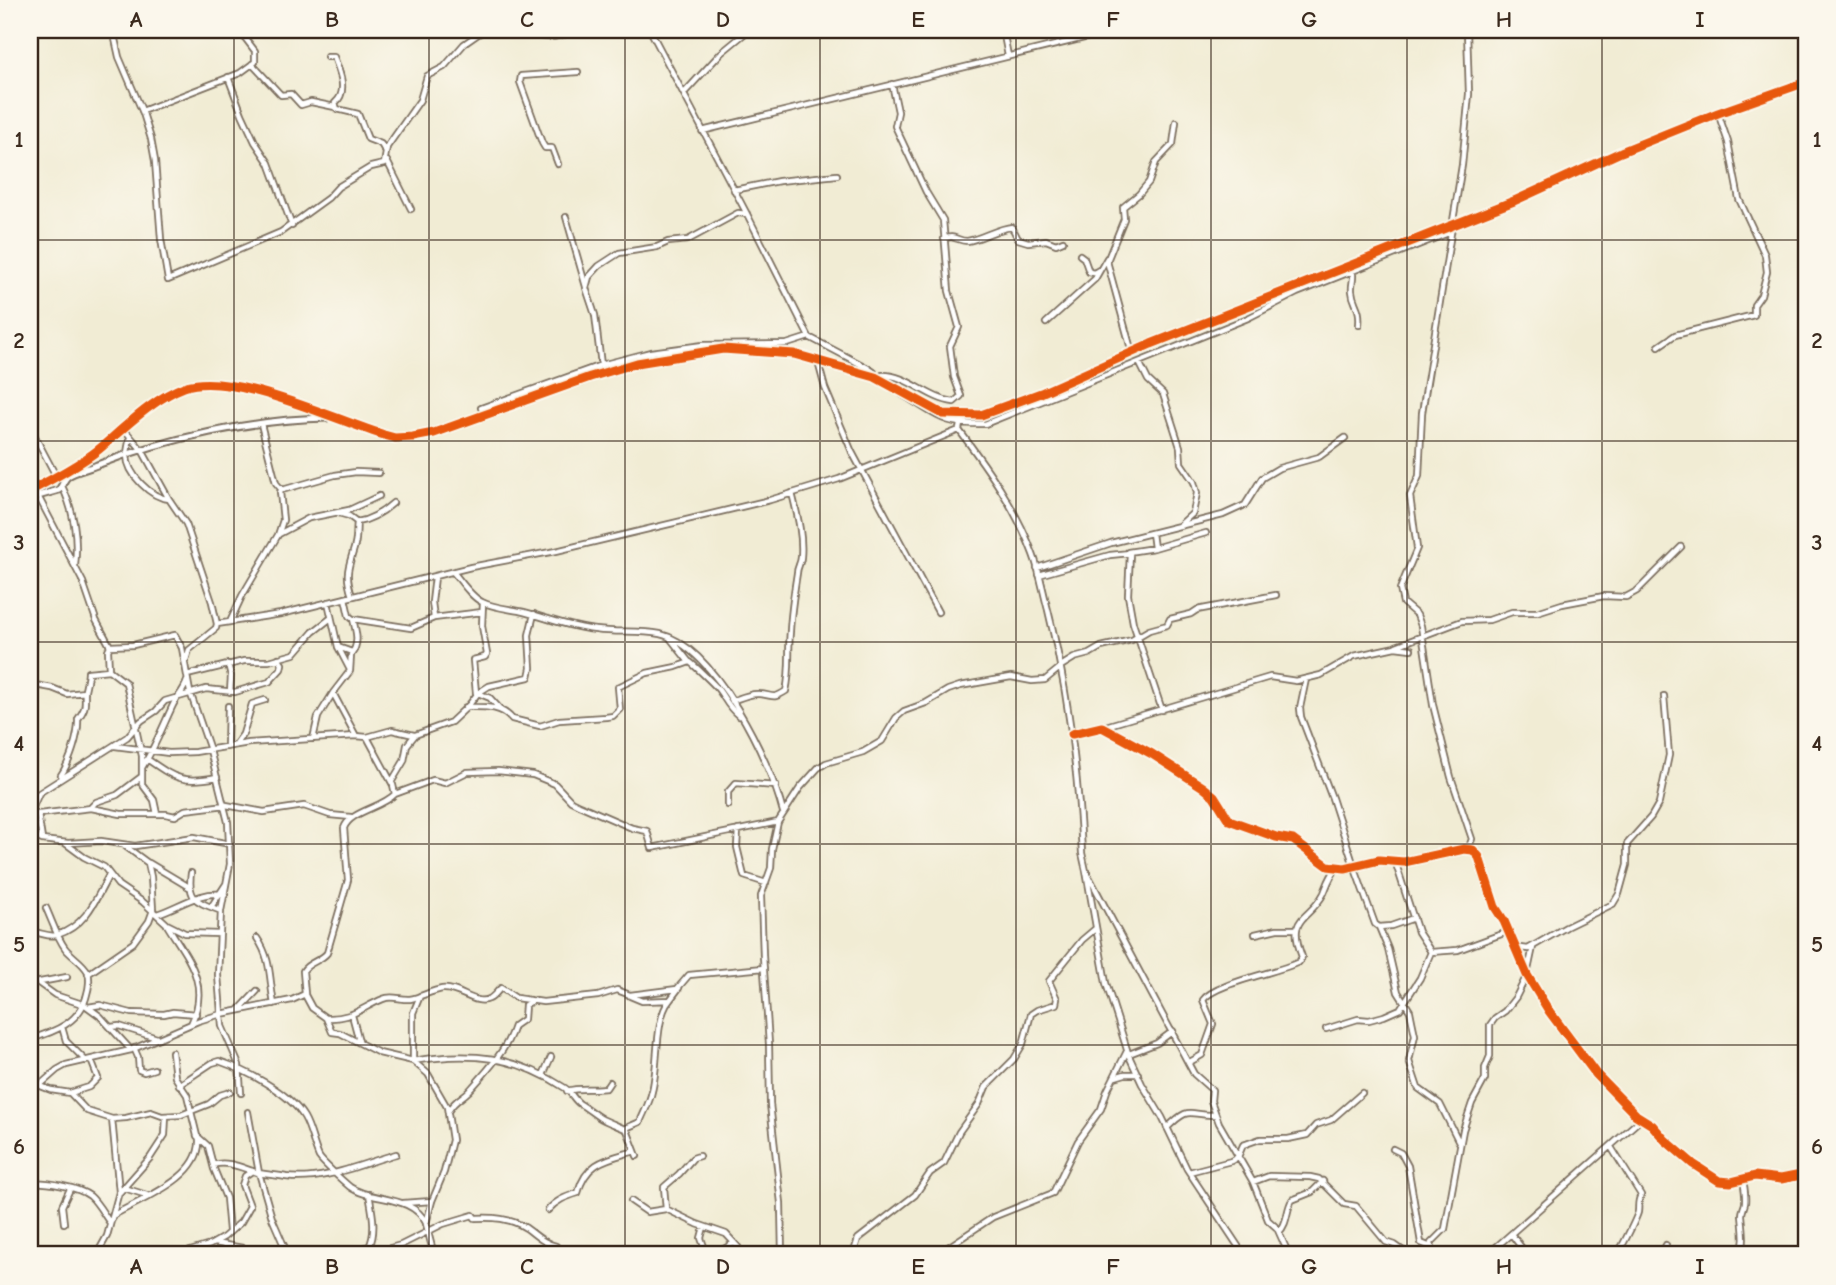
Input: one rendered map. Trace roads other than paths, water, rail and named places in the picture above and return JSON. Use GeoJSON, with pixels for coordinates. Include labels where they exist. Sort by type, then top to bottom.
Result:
{"type":"FeatureCollection","features":[{"type":"Feature","properties":{"kind":"street"},"geometry":{"type":"LineString","coordinates":[[113,30],[126,77],[142,111],[151,139],[168,280],[292,226],[338,187],[371,167],[384,164],[385,154],[397,130],[420,100],[427,76],[444,66],[464,44],[484,30]]}},
{"type":"Feature","properties":{"kind":"street"},"geometry":{"type":"LineString","coordinates":[[142,111],[240,73],[252,64],[256,51],[239,30]]}},
{"type":"Feature","properties":{"kind":"street"},"geometry":{"type":"LineString","coordinates":[[518,30],[541,38],[559,37],[577,30]]}},
{"type":"Feature","properties":{"kind":"street"},"geometry":{"type":"LineString","coordinates":[[650,30],[685,92],[702,131],[809,337],[868,368],[874,372],[876,378]]}},
{"type":"Feature","properties":{"kind":"street"},"geometry":{"type":"LineString","coordinates":[[685,92],[721,53],[749,30]]}},
{"type":"Feature","properties":{"kind":"street"},"geometry":{"type":"LineString","coordinates":[[1003,30],[1008,56]]}},
{"type":"Feature","properties":{"kind":"street"},"geometry":{"type":"LineString","coordinates":[[702,131],[1117,30]]}},
{"type":"Feature","properties":{"kind":"street"},"geometry":{"type":"LineString","coordinates":[[1467,30],[1468,111],[1453,224],[1422,412],[1419,476],[1410,496],[1417,548],[1400,589],[1403,603],[1419,618],[1433,705],[1451,777],[1472,839],[1468,849]]}},
{"type":"Feature","properties":{"kind":"street"},"geometry":{"type":"LineString","coordinates":[[327,57],[334,57],[340,72],[342,91],[335,107]]}},
{"type":"Feature","properties":{"kind":"street"},"geometry":{"type":"LineString","coordinates":[[252,64],[281,95],[291,94],[301,105],[312,102],[335,107],[338,111],[358,114],[368,139],[381,144],[411,209]]}},
{"type":"Feature","properties":{"kind":"street"},"geometry":{"type":"LineString","coordinates":[[558,164],[552,148],[545,148],[542,143],[520,82],[521,76],[578,72]]}},
{"type":"Feature","properties":{"kind":"street"},"geometry":{"type":"LineString","coordinates":[[228,76],[255,142],[269,163],[292,226]]}},
{"type":"Feature","properties":{"kind":"street"},"geometry":{"type":"LineString","coordinates":[[217,624],[281,614],[770,500],[863,470],[960,427],[985,424],[1248,317],[1351,268],[1525,196],[1620,152],[1806,82]]}},
{"type":"Feature","properties":{"kind":"street"},"geometry":{"type":"LineString","coordinates":[[876,378],[882,375],[892,376],[939,401],[954,402],[961,396],[954,377],[950,346],[959,327],[948,291],[943,220],[926,192],[895,126],[898,112],[892,84]]}},
{"type":"Feature","properties":{"kind":"street"},"geometry":{"type":"LineString","coordinates":[[1659,346],[1675,335],[1754,315],[1754,305],[1761,295],[1767,272],[1765,255],[1739,199],[1728,142],[1718,113]]}},
{"type":"Feature","properties":{"kind":"street"},"geometry":{"type":"LineString","coordinates":[[1046,323],[1079,296],[1102,269],[1124,219],[1123,207],[1139,194],[1149,181],[1156,162],[1173,144],[1176,122]]}},
{"type":"Feature","properties":{"kind":"street"},"geometry":{"type":"LineString","coordinates":[[734,190],[779,181],[837,175]]}},
{"type":"Feature","properties":{"kind":"street"},"geometry":{"type":"LineString","coordinates":[[586,288],[589,277],[599,266],[619,253],[688,240],[738,213],[747,214]]}},
{"type":"Feature","properties":{"kind":"street"},"geometry":{"type":"LineString","coordinates":[[566,217],[595,315],[601,365]]}},
{"type":"Feature","properties":{"kind":"street"},"geometry":{"type":"LineString","coordinates":[[944,239],[949,236],[968,240],[1012,227],[1018,239],[1028,242],[1046,240],[1056,244],[1063,241]]}},
{"type":"Feature","properties":{"kind":"street"},"geometry":{"type":"LineString","coordinates":[[30,491],[95,452],[123,428],[183,388],[213,384],[263,394],[384,435],[413,437],[454,426],[637,363],[723,349],[791,354],[876,378],[943,414],[981,415],[1041,393],[1132,353],[1451,232]]}},
{"type":"Feature","properties":{"kind":"street"},"geometry":{"type":"LineString","coordinates":[[1080,255],[1084,258],[1089,272],[1094,273],[1107,267],[1110,269]]}},
{"type":"Feature","properties":{"kind":"street"},"geometry":{"type":"LineString","coordinates":[[1107,257],[1132,353]]}},
{"type":"Feature","properties":{"kind":"street"},"geometry":{"type":"LineString","coordinates":[[1351,268],[1352,293],[1360,310],[1359,325]]}},
{"type":"Feature","properties":{"kind":"street"},"geometry":{"type":"LineString","coordinates":[[481,408],[601,365],[651,352],[703,345],[795,342],[809,337]]}},
{"type":"Feature","properties":{"kind":"street"},"geometry":{"type":"LineString","coordinates":[[791,354],[795,342]]}},
{"type":"Feature","properties":{"kind":"street"},"geometry":{"type":"LineString","coordinates":[[818,362],[825,388],[852,452],[938,612]]}},
{"type":"Feature","properties":{"kind":"street"},"geometry":{"type":"LineString","coordinates":[[1139,362],[1148,380],[1163,394],[1180,447],[1181,463],[1194,482],[1197,493],[1193,513],[1179,526]]}},
{"type":"Feature","properties":{"kind":"street"},"geometry":{"type":"LineString","coordinates":[[902,390],[901,394],[924,410],[960,427],[1008,502],[1025,535],[1039,575],[1061,666],[1072,734],[1082,853],[1106,983],[1128,1053],[1138,1074],[1189,1172],[1244,1255]]}},
{"type":"Feature","properties":{"kind":"street"},"geometry":{"type":"LineString","coordinates":[[30,500],[59,490],[66,478],[74,474],[127,454],[261,424],[332,418]]}},
{"type":"Feature","properties":{"kind":"street"},"geometry":{"type":"LineString","coordinates":[[261,424],[276,483],[282,490]]}},
{"type":"Feature","properties":{"kind":"street"},"geometry":{"type":"LineString","coordinates":[[30,427],[56,476]]}},
{"type":"Feature","properties":{"kind":"street"},"geometry":{"type":"LineString","coordinates":[[123,428],[142,450],[186,524],[217,624],[214,631],[189,650],[185,660]]}},
{"type":"Feature","properties":{"kind":"street"},"geometry":{"type":"LineString","coordinates":[[130,437],[127,454],[131,471],[157,498],[169,499]]}},
{"type":"Feature","properties":{"kind":"street"},"geometry":{"type":"LineString","coordinates":[[1037,568],[1100,546],[1210,519],[1244,506],[1253,496],[1261,478],[1279,468],[1319,457],[1345,438]]}},
{"type":"Feature","properties":{"kind":"street"},"geometry":{"type":"LineString","coordinates":[[282,490],[335,475],[379,473]]}},
{"type":"Feature","properties":{"kind":"street"},"geometry":{"type":"LineString","coordinates":[[62,486],[74,515],[77,550],[75,566]]}},
{"type":"Feature","properties":{"kind":"street"},"geometry":{"type":"LineString","coordinates":[[229,622],[278,535],[283,521],[282,490]]}},
{"type":"Feature","properties":{"kind":"street"},"geometry":{"type":"LineString","coordinates":[[732,701],[743,696],[760,694],[777,696],[786,691],[793,594],[797,586],[802,538],[792,493]]}},
{"type":"Feature","properties":{"kind":"street"},"geometry":{"type":"LineString","coordinates":[[38,496],[75,566],[96,621],[110,646],[109,670]]}},
{"type":"Feature","properties":{"kind":"street"},"geometry":{"type":"LineString","coordinates":[[278,535],[309,518],[349,510],[379,496]]}},
{"type":"Feature","properties":{"kind":"street"},"geometry":{"type":"LineString","coordinates":[[357,522],[374,517],[393,503]]}},
{"type":"Feature","properties":{"kind":"street"},"geometry":{"type":"LineString","coordinates":[[333,512],[349,516],[357,522]]}},
{"type":"Feature","properties":{"kind":"street"},"geometry":{"type":"LineString","coordinates":[[283,521],[294,527]]}},
{"type":"Feature","properties":{"kind":"street"},"geometry":{"type":"LineString","coordinates":[[352,596],[347,577],[350,557],[355,547],[357,522]]}},
{"type":"Feature","properties":{"kind":"street"},"geometry":{"type":"LineString","coordinates":[[1153,533],[1154,548]]}},
{"type":"Feature","properties":{"kind":"street"},"geometry":{"type":"LineString","coordinates":[[1039,575],[1206,533]]}},
{"type":"Feature","properties":{"kind":"street"},"geometry":{"type":"LineString","coordinates":[[1072,734],[1270,677],[1291,681],[1321,675],[1354,656],[1395,647],[1462,621],[1489,620],[1512,612],[1537,612],[1604,596],[1626,597],[1637,591],[1681,547]]}},
{"type":"Feature","properties":{"kind":"street"},"geometry":{"type":"LineString","coordinates":[[1127,552],[1131,557],[1128,595],[1137,637],[1162,710]]}},
{"type":"Feature","properties":{"kind":"street"},"geometry":{"type":"LineString","coordinates":[[453,572],[483,603],[534,614],[574,627],[644,632],[669,638],[699,656],[712,671],[742,719],[776,786],[783,812]]}},
{"type":"Feature","properties":{"kind":"street"},"geometry":{"type":"LineString","coordinates":[[434,618],[432,602],[435,577]]}},
{"type":"Feature","properties":{"kind":"street"},"geometry":{"type":"LineString","coordinates":[[782,1255],[781,1203],[770,1104],[761,896],[771,867],[772,849],[783,812],[818,768],[863,752],[882,741],[896,718],[904,711],[926,703],[948,690],[1012,677],[1032,681],[1045,680],[1061,666],[1101,647],[1167,625],[1170,619],[1197,610],[1276,595]]}},
{"type":"Feature","properties":{"kind":"street"},"geometry":{"type":"LineString","coordinates":[[313,738],[318,717],[350,671],[352,652],[357,643],[353,619],[349,616],[345,598]]}},
{"type":"Feature","properties":{"kind":"street"},"geometry":{"type":"LineString","coordinates":[[327,602],[338,647],[350,671]]}},
{"type":"Feature","properties":{"kind":"street"},"geometry":{"type":"LineString","coordinates":[[477,693],[473,660],[487,654],[483,603]]}},
{"type":"Feature","properties":{"kind":"street"},"geometry":{"type":"LineString","coordinates":[[353,619],[411,628],[434,618],[482,612]]}},
{"type":"Feature","properties":{"kind":"street"},"geometry":{"type":"LineString","coordinates":[[391,782],[404,761],[407,745],[415,735],[451,722],[467,708],[477,693],[496,683],[529,677],[529,635],[534,614]]}},
{"type":"Feature","properties":{"kind":"street"},"geometry":{"type":"LineString","coordinates":[[158,814],[154,800],[142,784],[142,767],[145,758],[153,751],[187,677],[229,664],[278,659],[294,654],[313,632],[331,618]]}},
{"type":"Feature","properties":{"kind":"street"},"geometry":{"type":"LineString","coordinates":[[110,646],[133,645],[175,635],[180,640],[190,692],[211,750],[226,805],[230,863],[218,952],[220,1014],[222,1026],[235,1054],[241,1093]]}},
{"type":"Feature","properties":{"kind":"street"},"geometry":{"type":"LineString","coordinates":[[669,638],[742,719]]}},
{"type":"Feature","properties":{"kind":"street"},"geometry":{"type":"LineString","coordinates":[[338,647],[352,652]]}},
{"type":"Feature","properties":{"kind":"street"},"geometry":{"type":"LineString","coordinates":[[1395,647],[1411,649]]}},
{"type":"Feature","properties":{"kind":"street"},"geometry":{"type":"LineString","coordinates":[[278,659],[282,664],[281,669],[269,682],[230,692],[212,688],[190,692],[165,701],[127,737],[57,779],[39,793],[30,815],[91,808],[121,814],[177,816],[185,810],[226,805],[264,812],[304,806],[330,815],[352,817],[371,810],[395,794],[433,780],[447,783],[467,772],[513,772],[544,779],[555,784],[571,801],[632,828],[647,831],[652,848],[778,822]]}},
{"type":"Feature","properties":{"kind":"street"},"geometry":{"type":"LineString","coordinates":[[467,708],[488,707],[501,710],[508,713],[512,719],[540,726],[559,720],[613,716],[621,709],[618,687],[647,673],[689,662]]}},
{"type":"Feature","properties":{"kind":"street"},"geometry":{"type":"LineString","coordinates":[[229,664],[230,692]]}},
{"type":"Feature","properties":{"kind":"street"},"geometry":{"type":"LineString","coordinates":[[57,779],[69,762],[79,728],[78,719],[84,712],[88,672],[109,670],[126,683],[145,758],[173,776],[197,780],[217,777]]}},
{"type":"Feature","properties":{"kind":"street"},"geometry":{"type":"LineString","coordinates":[[1306,679],[1300,708],[1301,717],[1375,923],[1388,949],[1398,992],[1410,1011],[1415,1033],[1409,1061],[1418,1088],[1440,1104],[1460,1143]]}},
{"type":"Feature","properties":{"kind":"street"},"geometry":{"type":"LineString","coordinates":[[30,684],[67,694],[85,692]]}},
{"type":"Feature","properties":{"kind":"street"},"geometry":{"type":"LineString","coordinates":[[334,693],[356,736]]}},
{"type":"Feature","properties":{"kind":"street"},"geometry":{"type":"LineString","coordinates":[[477,693],[490,698],[501,710]]}},
{"type":"Feature","properties":{"kind":"street"},"geometry":{"type":"LineString","coordinates":[[1513,947],[1526,950],[1533,947],[1566,927],[1609,907],[1615,901],[1627,864],[1627,844],[1651,817],[1659,803],[1669,755],[1664,695]]}},
{"type":"Feature","properties":{"kind":"street"},"geometry":{"type":"LineString","coordinates":[[234,746],[243,734],[253,704],[265,700]]}},
{"type":"Feature","properties":{"kind":"street"},"geometry":{"type":"LineString","coordinates":[[227,747],[228,706]]}},
{"type":"Feature","properties":{"kind":"street"},"geometry":{"type":"LineString","coordinates":[[1102,727],[1152,754],[1203,787],[1214,796],[1229,820],[1276,837],[1293,840],[1325,864],[1337,868],[1379,860],[1409,861],[1468,849],[1479,857],[1495,907],[1504,921],[1527,975],[1549,1011],[1617,1097],[1652,1125],[1685,1157],[1716,1180],[1731,1182],[1755,1176],[1780,1179],[1806,1174]]}},
{"type":"Feature","properties":{"kind":"street"},"geometry":{"type":"LineString","coordinates":[[114,746],[169,753],[313,738],[368,737],[392,730],[415,735]]}},
{"type":"Feature","properties":{"kind":"street"},"geometry":{"type":"LineString","coordinates":[[368,737],[395,794]]}},
{"type":"Feature","properties":{"kind":"street"},"geometry":{"type":"LineString","coordinates":[[91,808],[96,802],[117,795],[141,777]]}},
{"type":"Feature","properties":{"kind":"street"},"geometry":{"type":"LineString","coordinates":[[728,805],[728,792],[736,783],[776,786]]}},
{"type":"Feature","properties":{"kind":"street"},"geometry":{"type":"LineString","coordinates":[[38,814],[42,839]]}},
{"type":"Feature","properties":{"kind":"street"},"geometry":{"type":"LineString","coordinates":[[352,817],[344,828],[348,880],[327,953],[303,971],[305,994],[312,1009],[326,1018],[352,1015],[385,998],[408,999],[434,990],[453,989],[467,997],[486,1000],[501,988],[516,998],[532,1001],[551,1002],[598,996],[617,990],[642,1002],[670,1000]]}},
{"type":"Feature","properties":{"kind":"street"},"geometry":{"type":"LineString","coordinates":[[738,830],[737,847],[744,876],[766,883]]}},
{"type":"Feature","properties":{"kind":"street"},"geometry":{"type":"LineString","coordinates":[[30,833],[42,839],[64,843],[101,841],[133,847],[194,837],[230,844]]}},
{"type":"Feature","properties":{"kind":"street"},"geometry":{"type":"LineString","coordinates":[[64,843],[104,867],[118,885],[167,924],[191,961],[198,984],[196,1014],[191,1024]]}},
{"type":"Feature","properties":{"kind":"street"},"geometry":{"type":"LineString","coordinates":[[133,847],[148,863],[190,888]]}},
{"type":"Feature","properties":{"kind":"street"},"geometry":{"type":"LineString","coordinates":[[1395,861],[1419,932],[1431,952]]}},
{"type":"Feature","properties":{"kind":"street"},"geometry":{"type":"LineString","coordinates":[[148,863],[155,912]]}},
{"type":"Feature","properties":{"kind":"street"},"geometry":{"type":"LineString","coordinates":[[1188,1063],[1202,1055],[1213,1024],[1203,1005],[1206,995],[1299,962],[1302,957],[1297,943],[1297,929],[1323,894],[1329,878],[1337,868]]}},
{"type":"Feature","properties":{"kind":"street"},"geometry":{"type":"LineString","coordinates":[[1086,871],[1188,1063],[1200,1081],[1212,1090],[1211,1101],[1216,1115],[1253,1180],[1268,1220],[1279,1232],[1289,1255]]}},
{"type":"Feature","properties":{"kind":"street"},"geometry":{"type":"LineString","coordinates":[[191,873],[190,888],[194,899],[202,905],[222,911]]}},
{"type":"Feature","properties":{"kind":"street"},"geometry":{"type":"LineString","coordinates":[[30,932],[53,936],[87,917],[109,874]]}},
{"type":"Feature","properties":{"kind":"street"},"geometry":{"type":"LineString","coordinates":[[211,906],[228,882]]}},
{"type":"Feature","properties":{"kind":"street"},"geometry":{"type":"LineString","coordinates":[[88,974],[133,943],[155,912],[218,893],[225,895]]}},
{"type":"Feature","properties":{"kind":"street"},"geometry":{"type":"LineString","coordinates":[[46,908],[66,950],[88,974],[86,1006]]}},
{"type":"Feature","properties":{"kind":"street"},"geometry":{"type":"LineString","coordinates":[[1379,927],[1414,918]]}},
{"type":"Feature","properties":{"kind":"street"},"geometry":{"type":"LineString","coordinates":[[167,924],[185,933],[220,934]]}},
{"type":"Feature","properties":{"kind":"street"},"geometry":{"type":"LineString","coordinates":[[853,1255],[858,1239],[915,1195],[930,1173],[944,1163],[958,1132],[979,1104],[986,1087],[1014,1059],[1023,1044],[1031,1014],[1056,1004],[1057,999],[1049,981],[1082,940],[1095,929]]}},
{"type":"Feature","properties":{"kind":"street"},"geometry":{"type":"LineString","coordinates":[[1255,934],[1277,929],[1297,929]]}},
{"type":"Feature","properties":{"kind":"street"},"geometry":{"type":"LineString","coordinates":[[1431,952],[1458,950],[1507,932]]}},
{"type":"Feature","properties":{"kind":"street"},"geometry":{"type":"LineString","coordinates":[[257,938],[266,953],[274,1004]]}},
{"type":"Feature","properties":{"kind":"street"},"geometry":{"type":"LineString","coordinates":[[1432,1251],[1432,1241],[1445,1229],[1460,1143],[1472,1103],[1485,1079],[1485,1068],[1490,1056],[1490,1025],[1495,1017],[1505,1011],[1527,975],[1533,947]]}},
{"type":"Feature","properties":{"kind":"street"},"geometry":{"type":"LineString","coordinates":[[1326,1029],[1358,1019],[1369,1020],[1384,1016],[1400,1009],[1420,978],[1431,952]]}},
{"type":"Feature","properties":{"kind":"street"},"geometry":{"type":"LineString","coordinates":[[625,1128],[640,1122],[651,1095],[658,1059],[658,1032],[665,1007],[684,978],[694,974],[764,968]]}},
{"type":"Feature","properties":{"kind":"street"},"geometry":{"type":"LineString","coordinates":[[30,976],[55,995],[86,1006],[111,1027],[138,1057],[139,1070],[144,1072],[154,1069]]}},
{"type":"Feature","properties":{"kind":"street"},"geometry":{"type":"LineString","coordinates":[[39,983],[67,977]]}},
{"type":"Feature","properties":{"kind":"street"},"geometry":{"type":"LineString","coordinates":[[626,994],[679,988]]}},
{"type":"Feature","properties":{"kind":"street"},"geometry":{"type":"LineString","coordinates":[[238,1010],[257,991]]}},
{"type":"Feature","properties":{"kind":"street"},"geometry":{"type":"LineString","coordinates":[[40,1085],[60,1068],[132,1049],[220,1014],[292,1000],[305,994]]}},
{"type":"Feature","properties":{"kind":"street"},"geometry":{"type":"LineString","coordinates":[[413,1061],[413,1013],[421,995]]}},
{"type":"Feature","properties":{"kind":"street"},"geometry":{"type":"LineString","coordinates":[[448,1111],[499,1058],[504,1043],[512,1035],[513,1027],[524,1020],[525,1005],[532,1001]]}},
{"type":"Feature","properties":{"kind":"street"},"geometry":{"type":"LineString","coordinates":[[30,1039],[62,1027],[86,1006],[100,1005],[131,1013],[196,1014]]}},
{"type":"Feature","properties":{"kind":"street"},"geometry":{"type":"LineString","coordinates":[[352,1015],[361,1044]]}},
{"type":"Feature","properties":{"kind":"street"},"geometry":{"type":"LineString","coordinates":[[326,1018],[332,1032],[340,1033],[379,1053],[413,1061],[449,1055],[499,1058],[542,1075],[599,1117],[625,1128],[629,1132],[636,1154],[604,1158],[585,1175],[578,1193],[554,1202],[548,1210]]}},
{"type":"Feature","properties":{"kind":"street"},"geometry":{"type":"LineString","coordinates":[[30,1082],[51,1090],[70,1093],[89,1087],[98,1077],[89,1061],[66,1041],[62,1027]]}},
{"type":"Feature","properties":{"kind":"street"},"geometry":{"type":"LineString","coordinates":[[111,1027],[134,1030],[157,1038]]}},
{"type":"Feature","properties":{"kind":"street"},"geometry":{"type":"LineString","coordinates":[[936,1255],[993,1217],[1053,1192],[1079,1141],[1101,1109],[1113,1078],[1128,1053],[1157,1043],[1173,1031]]}},
{"type":"Feature","properties":{"kind":"street"},"geometry":{"type":"LineString","coordinates":[[113,1216],[150,1196],[189,1167],[198,1151],[199,1138],[192,1111],[187,1095],[173,1072],[172,1052]]}},
{"type":"Feature","properties":{"kind":"street"},"geometry":{"type":"LineString","coordinates":[[542,1075],[551,1057]]}},
{"type":"Feature","properties":{"kind":"street"},"geometry":{"type":"LineString","coordinates":[[180,1085],[215,1061],[273,1088],[298,1109],[320,1158],[349,1186],[402,1203],[422,1216],[434,1255]]}},
{"type":"Feature","properties":{"kind":"street"},"geometry":{"type":"LineString","coordinates":[[413,1061],[428,1073],[448,1111],[452,1140],[426,1224]]}},
{"type":"Feature","properties":{"kind":"street"},"geometry":{"type":"LineString","coordinates":[[1113,1078],[1138,1074]]}},
{"type":"Feature","properties":{"kind":"street"},"geometry":{"type":"LineString","coordinates":[[567,1091],[574,1088],[606,1088],[610,1082]]}},
{"type":"Feature","properties":{"kind":"street"},"geometry":{"type":"LineString","coordinates":[[70,1093],[87,1111],[112,1119],[150,1112],[166,1116],[192,1111],[230,1092]]}},
{"type":"Feature","properties":{"kind":"street"},"geometry":{"type":"LineString","coordinates":[[1189,1172],[1221,1165],[1238,1157],[1243,1145],[1252,1141],[1307,1135],[1316,1125],[1331,1120],[1362,1093]]}},
{"type":"Feature","properties":{"kind":"street"},"geometry":{"type":"LineString","coordinates":[[248,1112],[259,1173],[272,1218],[288,1255]]}},
{"type":"Feature","properties":{"kind":"street"},"geometry":{"type":"LineString","coordinates":[[1167,1128],[1179,1116],[1189,1112],[1216,1115]]}},
{"type":"Feature","properties":{"kind":"street"},"geometry":{"type":"LineString","coordinates":[[116,1255],[95,1255],[122,1190],[150,1158],[164,1135],[166,1116]]}},
{"type":"Feature","properties":{"kind":"street"},"geometry":{"type":"LineString","coordinates":[[112,1119],[122,1190]]}},
{"type":"Feature","properties":{"kind":"street"},"geometry":{"type":"LineString","coordinates":[[1487,1255],[1642,1119]]}},
{"type":"Feature","properties":{"kind":"street"},"geometry":{"type":"LineString","coordinates":[[199,1138],[208,1146],[226,1201],[229,1231]]}},
{"type":"Feature","properties":{"kind":"street"},"geometry":{"type":"LineString","coordinates":[[1611,1147],[1641,1195],[1637,1213],[1621,1250],[1616,1255]]}},
{"type":"Feature","properties":{"kind":"street"},"geometry":{"type":"LineString","coordinates":[[1393,1149],[1401,1153],[1408,1166],[1421,1242],[1432,1251]]}},
{"type":"Feature","properties":{"kind":"street"},"geometry":{"type":"LineString","coordinates":[[213,1165],[226,1162],[259,1173],[286,1177],[319,1176],[367,1165],[396,1154]]}},
{"type":"Feature","properties":{"kind":"street"},"geometry":{"type":"LineString","coordinates":[[666,1209],[664,1187],[692,1158],[699,1156]]}},
{"type":"Feature","properties":{"kind":"street"},"geometry":{"type":"LineString","coordinates":[[177,1255],[214,1243],[236,1227],[250,1206],[242,1185],[245,1176],[252,1170]]}},
{"type":"Feature","properties":{"kind":"street"},"geometry":{"type":"LineString","coordinates":[[1253,1180],[1269,1176],[1299,1176],[1323,1181],[1340,1202],[1356,1206],[1386,1242],[1409,1255]]}},
{"type":"Feature","properties":{"kind":"street"},"geometry":{"type":"LineString","coordinates":[[1741,1255],[1745,1245],[1743,1179]]}},
{"type":"Feature","properties":{"kind":"street"},"geometry":{"type":"LineString","coordinates":[[1279,1232],[1284,1228],[1290,1202],[1296,1196],[1316,1190],[1323,1181]]}},
{"type":"Feature","properties":{"kind":"street"},"geometry":{"type":"LineString","coordinates":[[30,1183],[45,1182],[86,1194],[93,1199],[110,1224]]}},
{"type":"Feature","properties":{"kind":"street"},"geometry":{"type":"LineString","coordinates":[[64,1223],[62,1206],[70,1189]]}},
{"type":"Feature","properties":{"kind":"street"},"geometry":{"type":"LineString","coordinates":[[122,1190],[150,1196]]}},
{"type":"Feature","properties":{"kind":"street"},"geometry":{"type":"LineString","coordinates":[[369,1194],[373,1223],[370,1255]]}},
{"type":"Feature","properties":{"kind":"street"},"geometry":{"type":"LineString","coordinates":[[402,1203],[432,1201]]}},
{"type":"Feature","properties":{"kind":"street"},"geometry":{"type":"LineString","coordinates":[[631,1201],[647,1212],[666,1209],[726,1234],[741,1255]]}},
{"type":"Feature","properties":{"kind":"street"},"geometry":{"type":"LineString","coordinates":[[348,1255],[370,1247],[383,1250],[401,1245],[443,1224],[473,1215],[492,1216],[526,1229],[534,1236],[556,1246],[561,1255]]}},
{"type":"Feature","properties":{"kind":"street"},"geometry":{"type":"LineString","coordinates":[[704,1227],[701,1238],[706,1254]]}},
{"type":"Feature","properties":{"kind":"street"},"geometry":{"type":"LineString","coordinates":[[1512,1235],[1527,1255]]}},
{"type":"Feature","properties":{"kind":"street"},"geometry":{"type":"LineString","coordinates":[[214,1243],[243,1248]]}},
{"type":"Feature","properties":{"kind":"street"},"geometry":{"type":"LineString","coordinates":[[668,1255],[719,1252],[734,1243]]}},
{"type":"Feature","properties":{"kind":"street"},"geometry":{"type":"LineString","coordinates":[[1661,1255],[1666,1245]]}},
{"type":"Feature","properties":{"kind":"street"},"geometry":{"type":"LineString","coordinates":[[1423,1255],[1432,1251]]}},
{"type":"Feature","properties":{"kind":"street"},"geometry":{"type":"LineString","coordinates":[[40,1255],[47,1255]]}}]}
